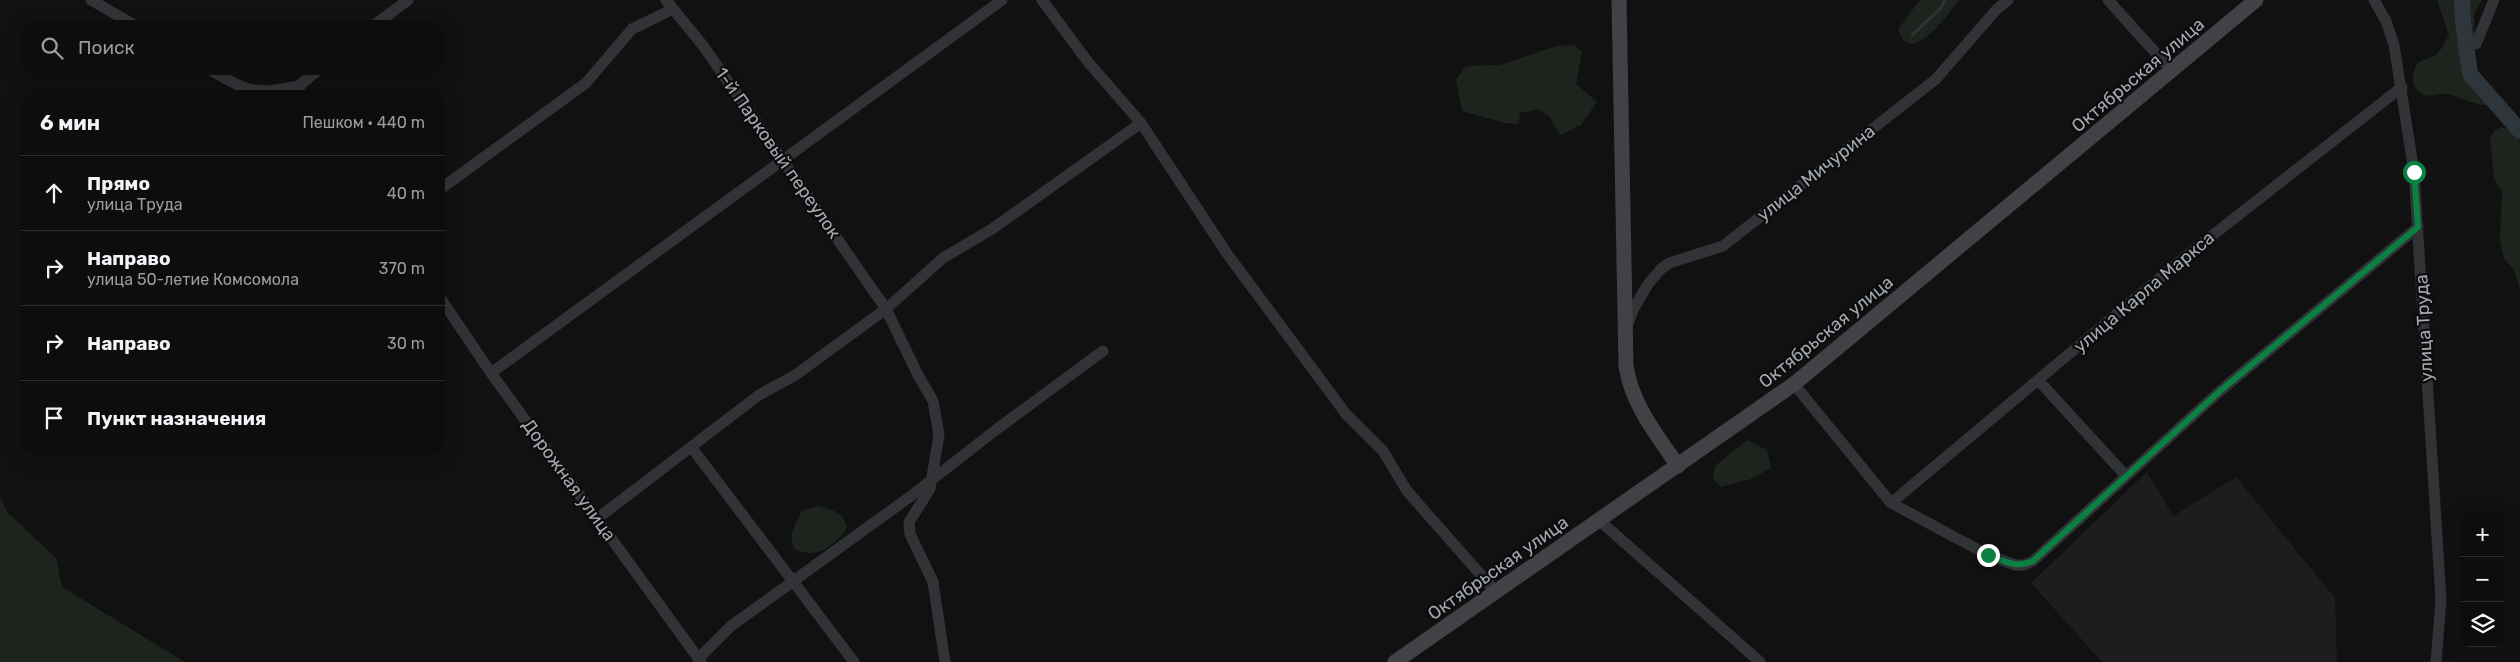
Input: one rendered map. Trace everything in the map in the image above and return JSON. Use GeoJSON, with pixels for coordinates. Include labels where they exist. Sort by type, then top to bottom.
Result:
{"type":"FeatureCollection","features":[{"type":"Feature","properties":{"kind":"street"},"geometry":{"type":"LineString","coordinates":[[91,0],[126,20]]}},
{"type":"Feature","properties":{"kind":"street"},"geometry":{"type":"LineString","coordinates":[[381,20],[408,0]]}},
{"type":"Feature","properties":{"kind":"street"},"geometry":{"type":"LineString","coordinates":[[491,373],[783,158],[1002,0]]}},
{"type":"Feature","properties":{"kind":"street"},"geometry":{"type":"LineString","coordinates":[[1042,0],[1088,62],[1140,123],[1228,255],[1346,414],[1383,451],[1407,491],[1496,592]]}},
{"type":"Feature","properties":{"kind":"street"},"geometry":{"type":"LineString","coordinates":[[1619,0],[1626,366],[1632,393],[1640,411],[1678,466]]}},
{"type":"Feature","properties":{"kind":"street","name":"улица Мичурина"},"geometry":{"type":"LineString","coordinates":[[1624,332],[1632,310],[1648,284],[1661,269],[1669,263],[1724,246],[1936,78],[1996,9],[2008,0]]}},
{"type":"Feature","properties":{"kind":"street"},"geometry":{"type":"LineString","coordinates":[[2108,0],[2172,71]]}},
{"type":"Feature","properties":{"kind":"street","name":"Октябрьская улица"},"geometry":{"type":"LineString","coordinates":[[1395,662],[1600,521],[1794,384],[2256,0]]}},
{"type":"Feature","properties":{"kind":"street","name":"улица Труда"},"geometry":{"type":"LineString","coordinates":[[2374,0],[2386,21],[2391,37],[2402,87],[2414,172],[2442,600],[2436,662]]}},
{"type":"Feature","properties":{"kind":"street"},"geometry":{"type":"LineString","coordinates":[[2476,44],[2494,0]]}},
{"type":"Feature","properties":{"kind":"street"},"geometry":{"type":"LineString","coordinates":[[445,186],[586,83],[632,29],[670,4]]}},
{"type":"Feature","properties":{"kind":"street","name":"1-й Парковый переулок"},"geometry":{"type":"LineString","coordinates":[[670,4],[704,46],[886,309],[918,375],[933,401],[940,435],[932,480]]}},
{"type":"Feature","properties":{"kind":"street"},"geometry":{"type":"LineString","coordinates":[[219,75],[243,90]]}},
{"type":"Feature","properties":{"kind":"street"},"geometry":{"type":"LineString","coordinates":[[301,90],[313,75]]}},
{"type":"Feature","properties":{"kind":"street","name":"улица Карла Маркса"},"geometry":{"type":"LineString","coordinates":[[1891,503],[2186,256],[2402,87]]}},
{"type":"Feature","properties":{"kind":"street"},"geometry":{"type":"LineString","coordinates":[[598,518],[759,395],[794,376],[886,309],[944,258],[992,229],[1140,123]]}},
{"type":"Feature","properties":{"kind":"street"},"geometry":{"type":"LineString","coordinates":[[1794,384],[1891,503],[1988,555],[2014,564],[2024,565],[2033,561],[2220,391],[2418,227]]}},
{"type":"Feature","properties":{"kind":"street","name":"Дорожная улица"},"geometry":{"type":"LineString","coordinates":[[445,305],[491,373],[700,660]]}},
{"type":"Feature","properties":{"kind":"street"},"geometry":{"type":"LineString","coordinates":[[700,660],[731,626],[932,480],[1103,351]]}},
{"type":"Feature","properties":{"kind":"street"},"geometry":{"type":"LineString","coordinates":[[2038,380],[2126,476]]}},
{"type":"Feature","properties":{"kind":"street"},"geometry":{"type":"LineString","coordinates":[[692,448],[854,662]]}},
{"type":"Feature","properties":{"kind":"street"},"geometry":{"type":"LineString","coordinates":[[932,480],[927,497],[914,510],[909,522],[910,534],[933,582],[945,662]]}},
{"type":"Feature","properties":{"kind":"street"},"geometry":{"type":"LineString","coordinates":[[1600,521],[1760,662]]}},
{"type":"Feature","properties":{"kind":"shaded area"},"geometry":{"type":"Polygon","coordinates":[[[1920,0],[1959,0],[1930,34],[1920,41],[1912,43],[1904,40],[1898,29],[1920,0]]]}},
{"type":"Feature","properties":{"kind":"shaded area"},"geometry":{"type":"Polygon","coordinates":[[[2437,0],[2482,0],[2474,14],[2475,64],[2478,75],[2492,87],[2496,98],[2488,105],[2477,104],[2444,94],[2424,95],[2414,85],[2413,75],[2416,66],[2419,62],[2437,54],[2449,35],[2437,0]]]}},
{"type":"Feature","properties":{"kind":"shaded area"},"geometry":{"type":"Polygon","coordinates":[[[1573,45],[1582,51],[1576,84],[1597,102],[1581,125],[1560,135],[1549,116],[1538,109],[1520,113],[1519,124],[1505,123],[1462,111],[1456,80],[1466,66],[1500,65],[1556,46],[1573,45]]]}},
{"type":"Feature","properties":{"kind":"shaded area"},"geometry":{"type":"Polygon","coordinates":[[[2501,127],[2510,130],[2520,141],[2520,288],[2513,268],[2504,259],[2500,240],[2502,191],[2494,179],[2490,138],[2494,131],[2501,127]]]}},
{"type":"Feature","properties":{"kind":"shaded area"},"geometry":{"type":"Polygon","coordinates":[[[1747,440],[1767,450],[1771,468],[1751,479],[1721,487],[1713,479],[1715,466],[1747,440]]]}},
{"type":"Feature","properties":{"kind":"shaded area"},"geometry":{"type":"Polygon","coordinates":[[[2147,472],[2173,516],[2236,477],[2335,598],[2337,662],[2102,662],[2031,583],[2147,472]]]}},
{"type":"Feature","properties":{"kind":"shaded area"},"geometry":{"type":"Polygon","coordinates":[[[0,497],[7,512],[56,558],[62,587],[185,662],[0,662],[0,497]]]}},
{"type":"Feature","properties":{"kind":"shaded area"},"geometry":{"type":"Polygon","coordinates":[[[817,506],[836,512],[843,518],[847,528],[836,541],[824,550],[810,553],[794,549],[792,534],[797,520],[802,511],[817,506]]]}},
{"type":"Feature","properties":{"kind":"waterway"},"geometry":{"type":"LineString","coordinates":[[1912,35],[1940,9],[1945,0]]}},
{"type":"Feature","properties":{"kind":"waterway"},"geometry":{"type":"LineString","coordinates":[[2462,0],[2470,74],[2520,131]]}},
{"type":"Feature","properties":{"kind":"route"},"geometry":{"type":"LineString","coordinates":[[1988,555],[2014,564],[2024,565],[2033,561],[2220,391],[2418,227],[2414,172]]}}]}
